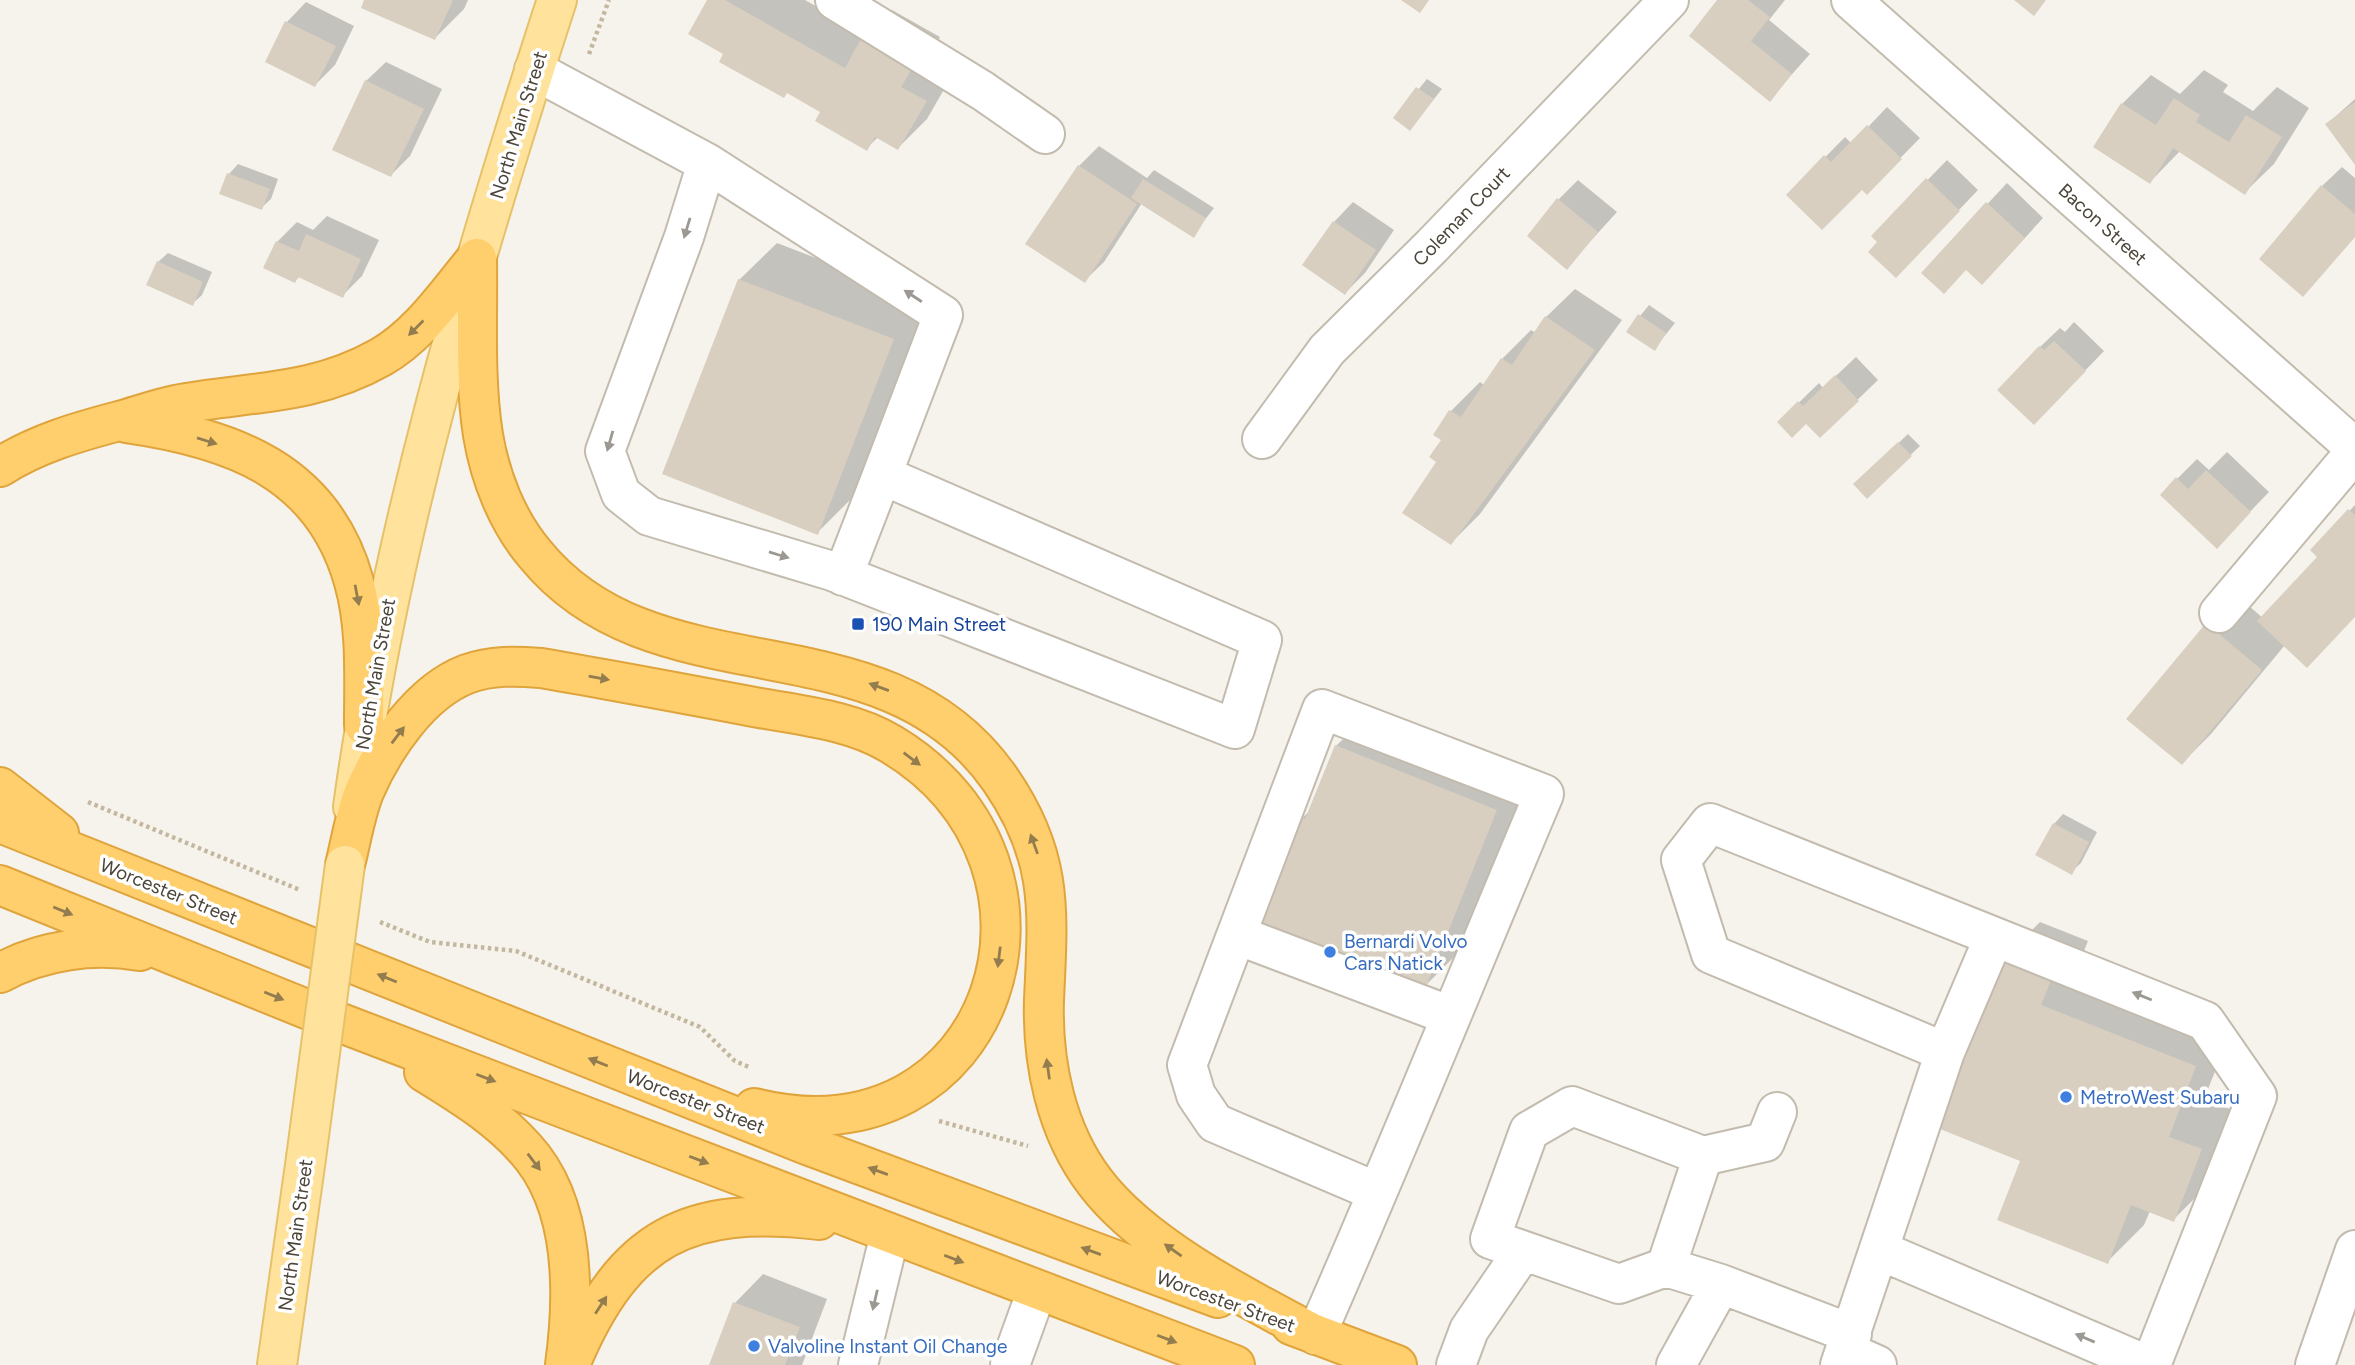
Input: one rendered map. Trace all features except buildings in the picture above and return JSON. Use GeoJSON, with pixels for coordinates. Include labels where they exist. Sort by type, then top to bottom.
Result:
{"type":"FeatureCollection","features":[{"type":"Feature","properties":{"kind":"highway"},"geometry":{"type":"LineString","coordinates":[[0,467],[40,446],[173,405],[299,389],[341,375],[383,356],[416,330],[477,258]]}},
{"type":"Feature","properties":{"kind":"highway"},"geometry":{"type":"LineString","coordinates":[[477,258],[483,436],[506,510],[526,543],[546,568],[594,608],[649,633],[833,673],[912,700],[944,722],[998,776],[1019,810],[1035,845],[1046,884],[1049,921],[1045,1048],[1051,1086],[1081,1160],[1095,1183],[1120,1209],[1152,1235],[1230,1288],[1316,1335]]}},
{"type":"Feature","properties":{"kind":"highway"},"geometry":{"type":"LineString","coordinates":[[117,422],[190,435],[264,461],[297,486],[320,513],[341,546],[354,583],[362,629],[364,726]]}},
{"type":"Feature","properties":{"kind":"highway"},"geometry":{"type":"LineString","coordinates":[[345,865],[363,794],[385,752],[412,716],[438,691],[466,675],[513,666],[541,668],[822,719],[889,743],[915,760],[959,805],[990,860],[998,893],[1000,955],[984,1014],[967,1041],[947,1064],[906,1095],[876,1106],[841,1114],[804,1115],[760,1110],[649,1083]]}},
{"type":"Feature","properties":{"kind":"highway"},"geometry":{"type":"LineString","coordinates":[[0,787],[100,863]]}},
{"type":"Feature","properties":{"kind":"highway","name":"Worcester Street"},"geometry":{"type":"LineString","coordinates":[[0,823],[649,1083],[1397,1365]]}},
{"type":"Feature","properties":{"kind":"highway"},"geometry":{"type":"LineString","coordinates":[[0,886],[341,1023],[1235,1365]]}},
{"type":"Feature","properties":{"kind":"highway"},"geometry":{"type":"LineString","coordinates":[[0,973],[50,952],[85,949],[129,949],[188,960]]}},
{"type":"Feature","properties":{"kind":"highway"},"geometry":{"type":"LineString","coordinates":[[341,1023],[400,1057],[488,1115],[519,1144],[542,1172],[557,1206],[566,1239],[569,1295],[567,1365]]}},
{"type":"Feature","properties":{"kind":"highway"},"geometry":{"type":"LineString","coordinates":[[567,1365],[597,1312],[622,1276],[659,1241],[695,1224],[715,1218],[769,1215],[835,1222],[890,1234]]}},
{"type":"Feature","properties":{"kind":"main road","name":"North Main Street"},"geometry":{"type":"LineString","coordinates":[[277,1365],[364,726],[383,617],[412,493],[477,258],[557,0]]}},
{"type":"Feature","properties":{"kind":"street"},"geometry":{"type":"LineString","coordinates":[[835,0],[983,91],[1045,134]]}},
{"type":"Feature","properties":{"kind":"street","name":"Coleman Court"},"geometry":{"type":"LineString","coordinates":[[1262,439],[1327,350],[1432,246],[1669,0]]}},
{"type":"Feature","properties":{"kind":"street","name":"Bacon Street"},"geometry":{"type":"LineString","coordinates":[[1852,0],[2355,450]]}},
{"type":"Feature","properties":{"kind":"street"},"geometry":{"type":"LineString","coordinates":[[534,70],[707,163],[943,315],[882,475],[837,574]]}},
{"type":"Feature","properties":{"kind":"street"},"geometry":{"type":"LineString","coordinates":[[707,163],[684,237],[605,450],[621,494],[649,516],[837,574],[1234,729],[1262,640],[882,475]]}},
{"type":"Feature","properties":{"kind":"street"},"geometry":{"type":"LineString","coordinates":[[2219,613],[2355,450]]}},
{"type":"Feature","properties":{"kind":"street"},"geometry":{"type":"LineString","coordinates":[[1316,1335],[1377,1192],[1544,794],[1322,709],[1187,1065],[1196,1095],[1215,1124],[1377,1192]]}},
{"type":"Feature","properties":{"kind":"street"},"geometry":{"type":"LineString","coordinates":[[1879,1250],[2149,1365],[2257,1096],[2205,1021],[1710,823],[1681,860],[1711,954],[1945,1052]]}},
{"type":"Feature","properties":{"kind":"street"},"geometry":{"type":"LineString","coordinates":[[1237,935],[1451,1016]]}},
{"type":"Feature","properties":{"kind":"street"},"geometry":{"type":"LineString","coordinates":[[1777,1112],[1765,1142],[1703,1156],[1572,1106],[1529,1131],[1490,1239],[1619,1284],[1666,1267],[1721,1284],[1854,1354],[1879,1250],[1945,1052],[1994,937]]}},
{"type":"Feature","properties":{"kind":"street"},"geometry":{"type":"LineString","coordinates":[[1666,1267],[1703,1156]]}},
{"type":"Feature","properties":{"kind":"street"},"geometry":{"type":"LineString","coordinates":[[858,1365],[890,1234]]}},
{"type":"Feature","properties":{"kind":"street"},"geometry":{"type":"LineString","coordinates":[[2332,1347],[2355,1250]]}},
{"type":"Feature","properties":{"kind":"street"},"geometry":{"type":"LineString","coordinates":[[1456,1365],[1469,1330],[1523,1251]]}},
{"type":"Feature","properties":{"kind":"street"},"geometry":{"type":"LineString","coordinates":[[1676,1365],[1721,1284]]}},
{"type":"Feature","properties":{"kind":"street"},"geometry":{"type":"LineString","coordinates":[[1010,1365],[1037,1290]]}},
{"type":"Feature","properties":{"kind":"path"},"geometry":{"type":"LineString","coordinates":[[586,61],[609,0]]}},
{"type":"Feature","properties":{"kind":"path"},"geometry":{"type":"LineString","coordinates":[[82,800],[304,891]]}},
{"type":"Feature","properties":{"kind":"path"},"geometry":{"type":"LineString","coordinates":[[367,916],[429,942],[516,951],[700,1027],[735,1061],[757,1071]]}},
{"type":"Feature","properties":{"kind":"path"},"geometry":{"type":"LineString","coordinates":[[906,1095],[929,1119],[1081,1160]]}},
{"type":"Feature","properties":{"kind":"place","name":"190 Main Street"},"geometry":{"type":"Point","coordinates":[858,624]}},
{"type":"Feature","properties":{"kind":"place","name":"Bernardi Volvo Cars Natick"},"geometry":{"type":"Point","coordinates":[1330,952]}},
{"type":"Feature","properties":{"kind":"place","name":"MetroWest Subaru"},"geometry":{"type":"Point","coordinates":[2066,1097]}},
{"type":"Feature","properties":{"kind":"place","name":"Valvoline Instant Oil Change"},"geometry":{"type":"Point","coordinates":[754,1346]}}]}
